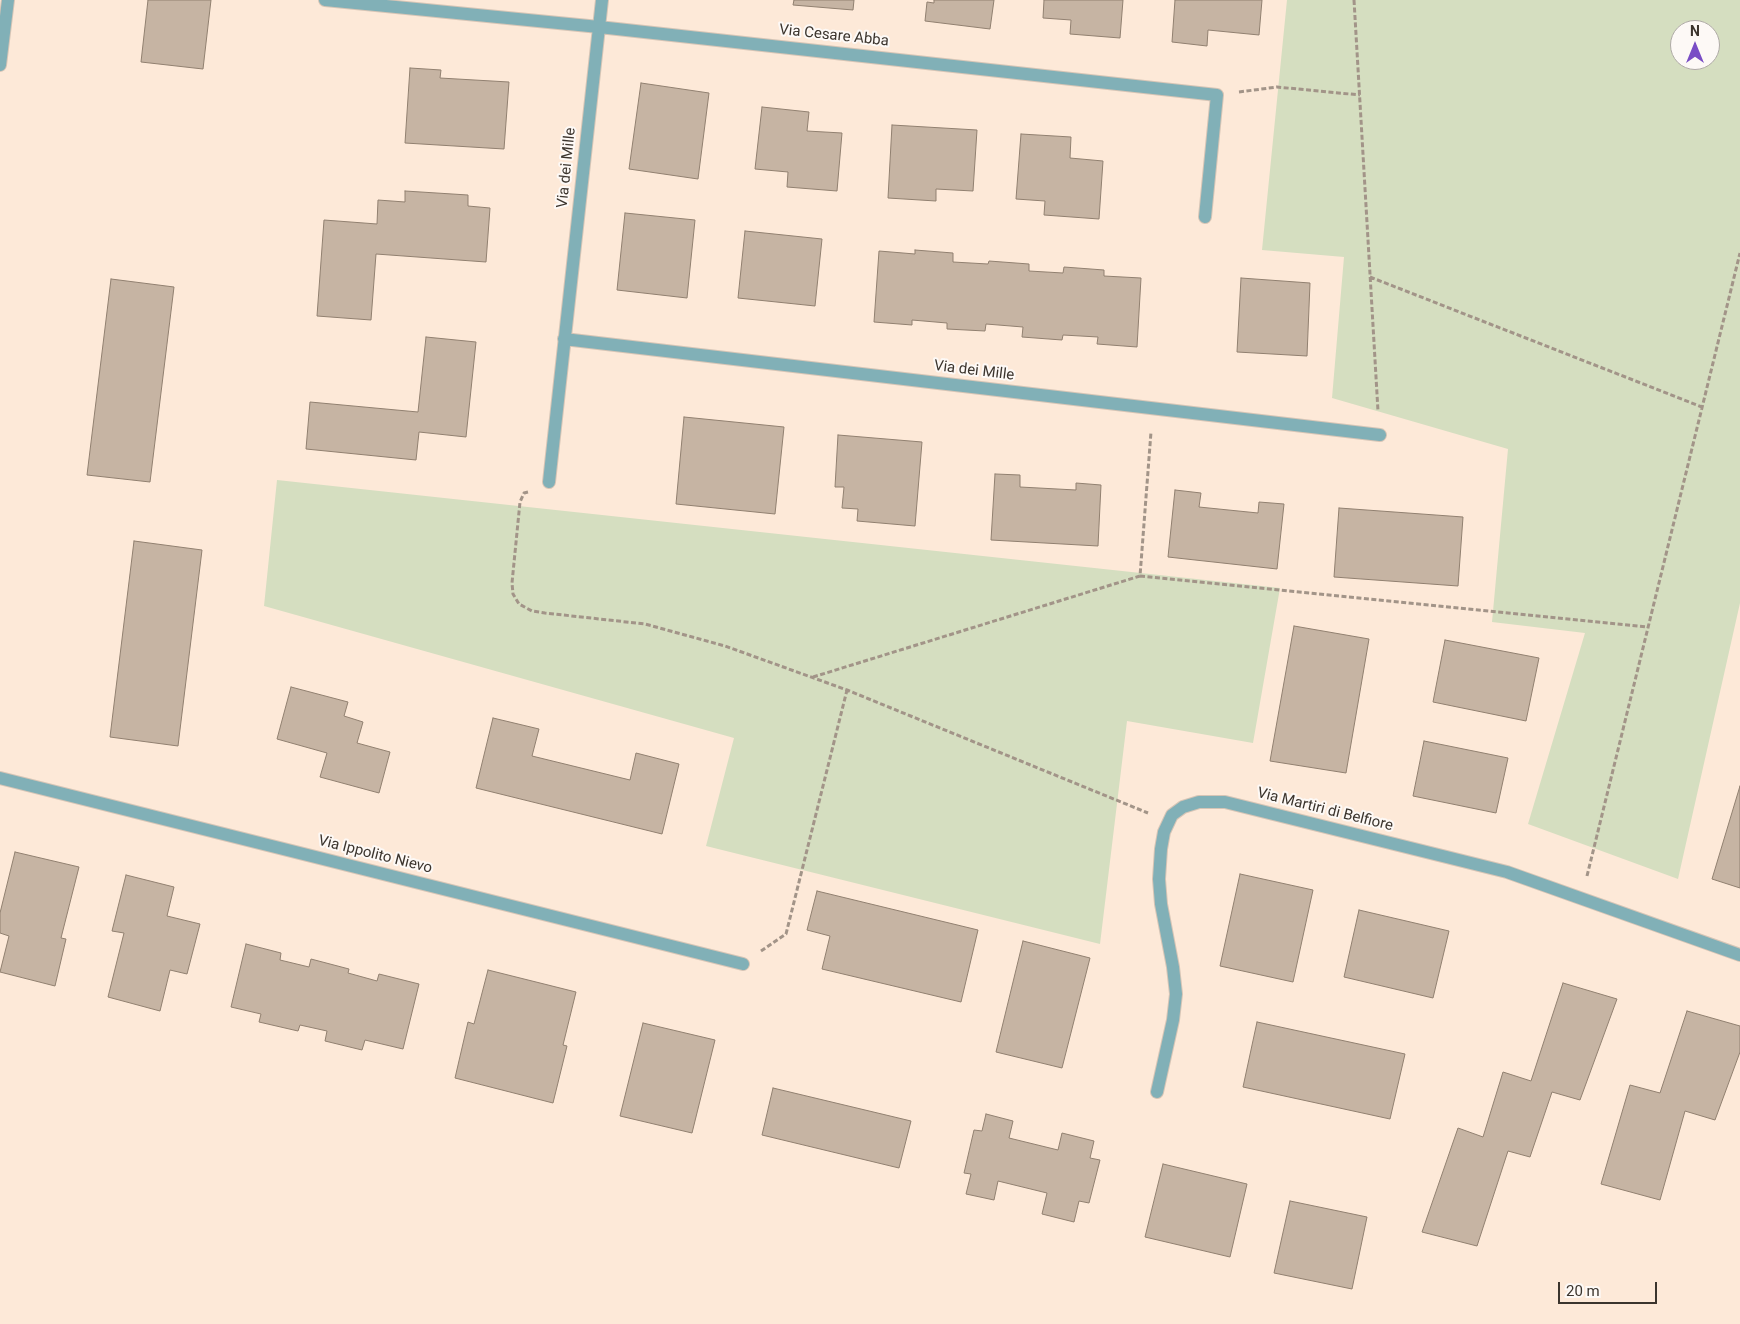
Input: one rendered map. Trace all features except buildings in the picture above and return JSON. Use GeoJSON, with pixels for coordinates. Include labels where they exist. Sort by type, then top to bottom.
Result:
{"type":"FeatureCollection","features":[{"type":"Feature","properties":{"kind":"street"},"geometry":{"type":"LineString","coordinates":[[0,66],[8,0]]}},
{"type":"Feature","properties":{"kind":"street","name":"Via Cesare Abba"},"geometry":{"type":"LineString","coordinates":[[325,0],[599,27],[1217,95]]}},
{"type":"Feature","properties":{"kind":"street","name":"Via dei Mille"},"geometry":{"type":"LineString","coordinates":[[549,482],[602,0]]}},
{"type":"Feature","properties":{"kind":"street"},"geometry":{"type":"LineString","coordinates":[[1205,217],[1217,95]]}},
{"type":"Feature","properties":{"kind":"street","name":"Via dei Mille"},"geometry":{"type":"LineString","coordinates":[[564,339],[1380,436]]}},
{"type":"Feature","properties":{"kind":"street","name":"Via Ippolito Nievo"},"geometry":{"type":"LineString","coordinates":[[0,778],[743,964]]}},
{"type":"Feature","properties":{"kind":"street","name":"Via Martiri di Belfiore"},"geometry":{"type":"LineString","coordinates":[[1168,821],[1183,806],[1199,802],[1225,802],[1507,872],[1740,955]]}},
{"type":"Feature","properties":{"kind":"street"},"geometry":{"type":"LineString","coordinates":[[1157,1092],[1173,1020],[1176,994],[1173,967],[1165,930],[1159,879],[1161,849],[1168,821]]}},
{"type":"Feature","properties":{"kind":"path"},"geometry":{"type":"LineString","coordinates":[[1354,0],[1380,436]]}},
{"type":"Feature","properties":{"kind":"path"},"geometry":{"type":"LineString","coordinates":[[1217,95],[1277,86],[1360,95]]}},
{"type":"Feature","properties":{"kind":"path"},"geometry":{"type":"LineString","coordinates":[[1582,899],[1740,253]]}},
{"type":"Feature","properties":{"kind":"path"},"geometry":{"type":"LineString","coordinates":[[1370,277],[1702,407]]}},
{"type":"Feature","properties":{"kind":"path"},"geometry":{"type":"LineString","coordinates":[[1140,576],[1153,409]]}},
{"type":"Feature","properties":{"kind":"path"},"geometry":{"type":"LineString","coordinates":[[549,482],[524,493],[520,502],[512,583],[513,594],[519,604],[532,611],[645,624],[725,646],[847,690],[1168,821]]}},
{"type":"Feature","properties":{"kind":"path"},"geometry":{"type":"LineString","coordinates":[[813,677],[1140,576],[1648,627]]}},
{"type":"Feature","properties":{"kind":"path"},"geometry":{"type":"LineString","coordinates":[[743,964],[786,934],[847,690]]}},
{"type":"Feature","properties":{"kind":"green space"},"geometry":{"type":"Polygon","coordinates":[[[1287,0],[1740,0],[1740,603],[1678,879],[1528,824],[1585,633],[1492,622],[1508,449],[1332,398],[1344,257],[1262,250],[1287,0]]]}},
{"type":"Feature","properties":{"kind":"green space"},"geometry":{"type":"Polygon","coordinates":[[[277,480],[1280,588],[1253,743],[1127,721],[1100,944],[706,846],[734,738],[264,606],[277,480]]]}}]}
